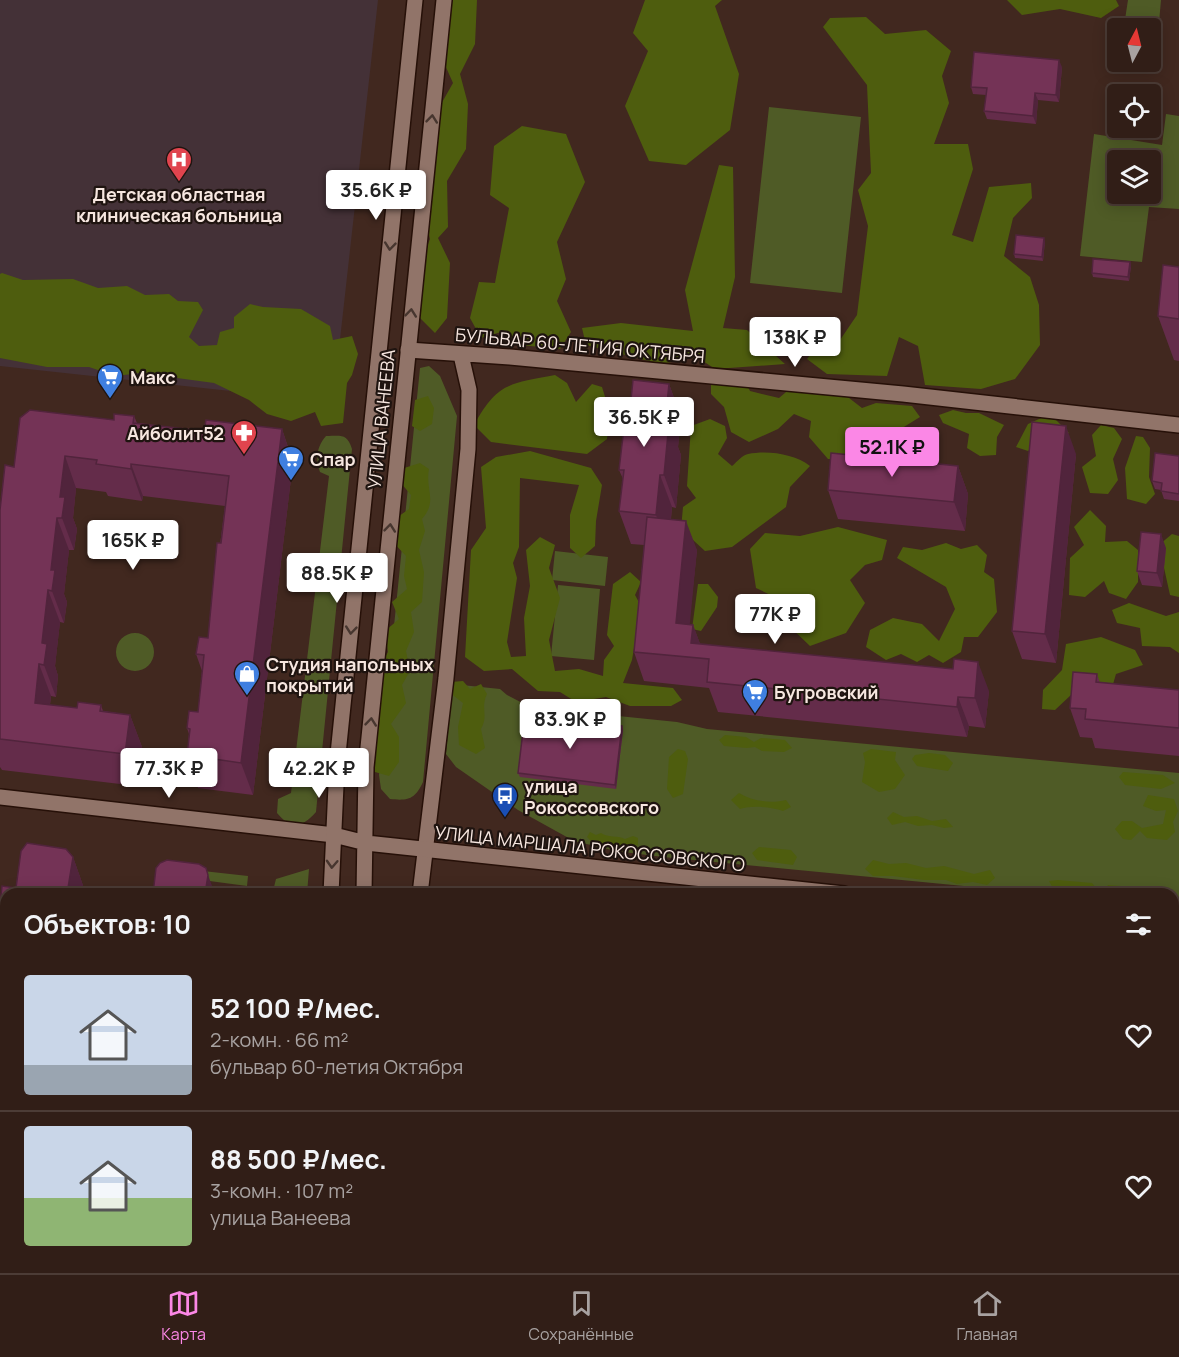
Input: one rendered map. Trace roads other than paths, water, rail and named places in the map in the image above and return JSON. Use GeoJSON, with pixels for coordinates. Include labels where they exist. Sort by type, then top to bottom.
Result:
{"type":"FeatureCollection","features":[{"type":"Feature","properties":{"kind":"street","name":"УЛИЦА ВАНЕЕВА"},"geometry":{"type":"LineString","coordinates":[[331,888],[337,764],[415,0]]}},
{"type":"Feature","properties":{"kind":"street","name":"УЛИЦА ВАНЕЕВА"},"geometry":{"type":"LineString","coordinates":[[364,888],[366,767],[444,0]]}},
{"type":"Feature","properties":{"kind":"street","name":"БУЛЬВАР 60-ЛЕТИЯ ОКТЯБРЯ"},"geometry":{"type":"LineString","coordinates":[[380,348],[522,358],[892,393],[1179,425]]}},
{"type":"Feature","properties":{"kind":"street"},"geometry":{"type":"LineString","coordinates":[[421,888],[446,678],[468,449],[469,390],[460,355]]}},
{"type":"Feature","properties":{"kind":"street","name":"УЛИЦА МАРШАЛА РОКОССОВСКОГО"},"geometry":{"type":"LineString","coordinates":[[0,797],[334,835],[366,843],[787,888]]}},
{"type":"Feature","properties":{"kind":"place","name":"Детская областная клиническая больница"},"geometry":{"type":"Point","coordinates":[179,183]}},
{"type":"Feature","properties":{"kind":"place","name":"Макс"},"geometry":{"type":"Point","coordinates":[110,400]}},
{"type":"Feature","properties":{"kind":"place","name":"Айболит52"},"geometry":{"type":"Point","coordinates":[244,456]}},
{"type":"Feature","properties":{"kind":"place","name":"Спар"},"geometry":{"type":"Point","coordinates":[291,482]}},
{"type":"Feature","properties":{"kind":"place","name":"Студия напольных покрытий"},"geometry":{"type":"Point","coordinates":[247,697]}},
{"type":"Feature","properties":{"kind":"place","name":"Бугровский"},"geometry":{"type":"Point","coordinates":[755,715]}},
{"type":"Feature","properties":{"kind":"place","name":"улица Рокоссовского"},"geometry":{"type":"Point","coordinates":[505,819]}}]}
